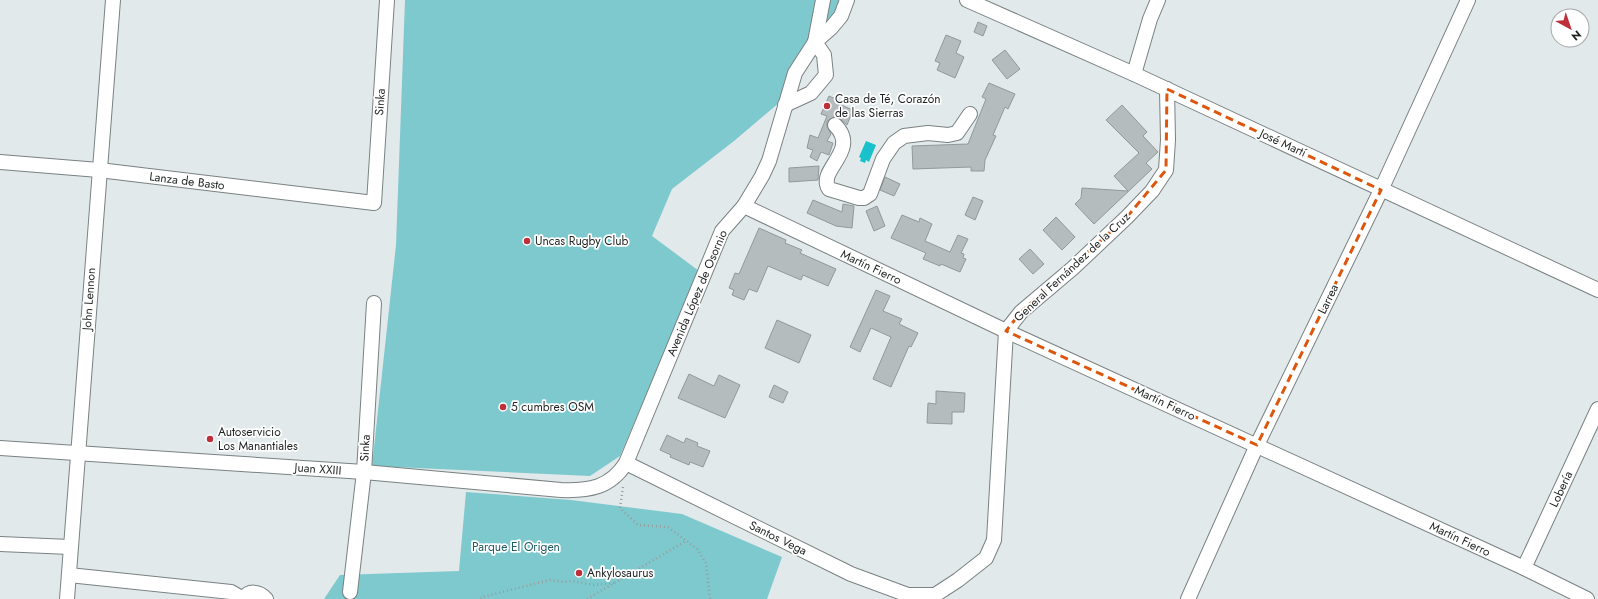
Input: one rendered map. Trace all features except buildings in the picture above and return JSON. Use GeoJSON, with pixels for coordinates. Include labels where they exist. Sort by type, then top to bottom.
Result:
{"type":"FeatureCollection","features":[{"type":"Feature","properties":{"kind":"street","name":"John Lennon"},"geometry":{"type":"LineString","coordinates":[[67,599],[113,0]]}},
{"type":"Feature","properties":{"kind":"street","name":"Sinka"},"geometry":{"type":"LineString","coordinates":[[374,203],[387,0]]}},
{"type":"Feature","properties":{"kind":"street","name":"Avenida López de Osornio"},"geometry":{"type":"LineString","coordinates":[[815,42],[823,0]]}},
{"type":"Feature","properties":{"kind":"street","name":"Avenida López de Osornio"},"geometry":{"type":"LineString","coordinates":[[626,463],[722,231],[744,206],[769,161],[795,73],[815,42],[838,20],[847,0]]}},
{"type":"Feature","properties":{"kind":"street","name":"José Martí"},"geometry":{"type":"LineString","coordinates":[[967,0],[1167,89],[1598,290]]}},
{"type":"Feature","properties":{"kind":"street"},"geometry":{"type":"LineString","coordinates":[[1134,74],[1150,19],[1158,0]]}},
{"type":"Feature","properties":{"kind":"street","name":"Larrea"},"geometry":{"type":"LineString","coordinates":[[1188,599],[1257,445],[1382,190],[1468,0]]}},
{"type":"Feature","properties":{"kind":"street"},"geometry":{"type":"LineString","coordinates":[[785,105],[811,93],[826,75],[824,55],[815,42]]}},
{"type":"Feature","properties":{"kind":"street","name":"General Fernández de la Cruz"},"geometry":{"type":"LineString","coordinates":[[935,595],[958,580],[986,558],[994,540],[1006,331],[1021,312],[1073,268],[1127,217],[1152,191],[1166,170],[1168,140],[1167,89]]}},
{"type":"Feature","properties":{"kind":"street"},"geometry":{"type":"LineString","coordinates":[[835,125],[841,134],[843,145],[842,150],[826,178],[827,186],[829,189],[859,198],[864,198],[870,194],[884,159],[894,143],[904,136],[928,133],[948,135],[957,132],[970,114]]}},
{"type":"Feature","properties":{"kind":"street","name":"Lanza de Basto"},"geometry":{"type":"LineString","coordinates":[[0,162],[99,170],[374,203]]}},
{"type":"Feature","properties":{"kind":"street","name":"Martín Fierro"},"geometry":{"type":"LineString","coordinates":[[744,206],[1006,331],[1524,568],[1587,599]]}},
{"type":"Feature","properties":{"kind":"street","name":"Sinka"},"geometry":{"type":"LineString","coordinates":[[350,592],[364,472],[374,303]]}},
{"type":"Feature","properties":{"kind":"street","name":"Lobería"},"geometry":{"type":"LineString","coordinates":[[1524,568],[1598,409]]}},
{"type":"Feature","properties":{"kind":"street","name":"Juan XXIII"},"geometry":{"type":"LineString","coordinates":[[0,448],[364,472],[575,490],[595,488],[605,483],[619,473],[626,463]]}},
{"type":"Feature","properties":{"kind":"street","name":"Santos Vega"},"geometry":{"type":"LineString","coordinates":[[626,463],[851,574],[908,595],[935,595]]}},
{"type":"Feature","properties":{"kind":"street"},"geometry":{"type":"LineString","coordinates":[[0,544],[70,547]]}},
{"type":"Feature","properties":{"kind":"street"},"geometry":{"type":"LineString","coordinates":[[70,575],[231,592],[243,599],[248,594],[256,592],[261,594],[266,599]]}},
{"type":"Feature","properties":{"kind":"path"},"geometry":{"type":"LineString","coordinates":[[623,485],[620,508],[638,525],[668,527],[697,549],[706,564],[710,599]]}},
{"type":"Feature","properties":{"kind":"path"},"geometry":{"type":"LineString","coordinates":[[587,599],[686,541]]}},
{"type":"Feature","properties":{"kind":"path"},"geometry":{"type":"LineString","coordinates":[[480,599],[482,597],[550,580],[564,582],[572,581],[594,585],[614,583]]}},
{"type":"Feature","properties":{"kind":"highlighted area"},"geometry":{"type":"Polygon","coordinates":[[[1167,89],[1381,190],[1257,445],[1006,331],[1021,312],[1127,217],[1166,170],[1167,89]]]}},
{"type":"Feature","properties":{"kind":"green space","name":"Uncas Rugby Club"},"geometry":{"type":"Polygon","coordinates":[[[405,0],[818,0],[810,41],[780,102],[734,141],[672,189],[652,236],[699,271],[620,456],[590,476],[372,466],[396,245],[405,0]]]}},
{"type":"Feature","properties":{"kind":"green space"},"geometry":{"type":"Polygon","coordinates":[[[830,0],[843,0],[824,30],[827,6],[830,0]]]}},
{"type":"Feature","properties":{"kind":"green space","name":"Parque El Origen"},"geometry":{"type":"Polygon","coordinates":[[[466,492],[571,500],[682,514],[782,557],[767,599],[324,599],[340,575],[459,571],[466,492]]]}},
{"type":"Feature","properties":{"kind":"shaded area"},"geometry":{"type":"Polygon","coordinates":[[[866,141],[876,145],[869,162],[866,160],[865,163],[860,161],[861,158],[859,157],[866,141]]]}},
{"type":"Feature","properties":{"kind":"place","name":"Casa de Té, Corazón de las Sierras"},"geometry":{"type":"Point","coordinates":[827,106]}},
{"type":"Feature","properties":{"kind":"place","name":"Uncas Rugby Club"},"geometry":{"type":"Point","coordinates":[527,241]}},
{"type":"Feature","properties":{"kind":"place","name":"5 cumbres OSM"},"geometry":{"type":"Point","coordinates":[503,407]}},
{"type":"Feature","properties":{"kind":"place","name":"Autoservicio Los Manantiales"},"geometry":{"type":"Point","coordinates":[210,439]}},
{"type":"Feature","properties":{"kind":"place","name":"Ankylosaurus"},"geometry":{"type":"Point","coordinates":[579,573]}}]}
